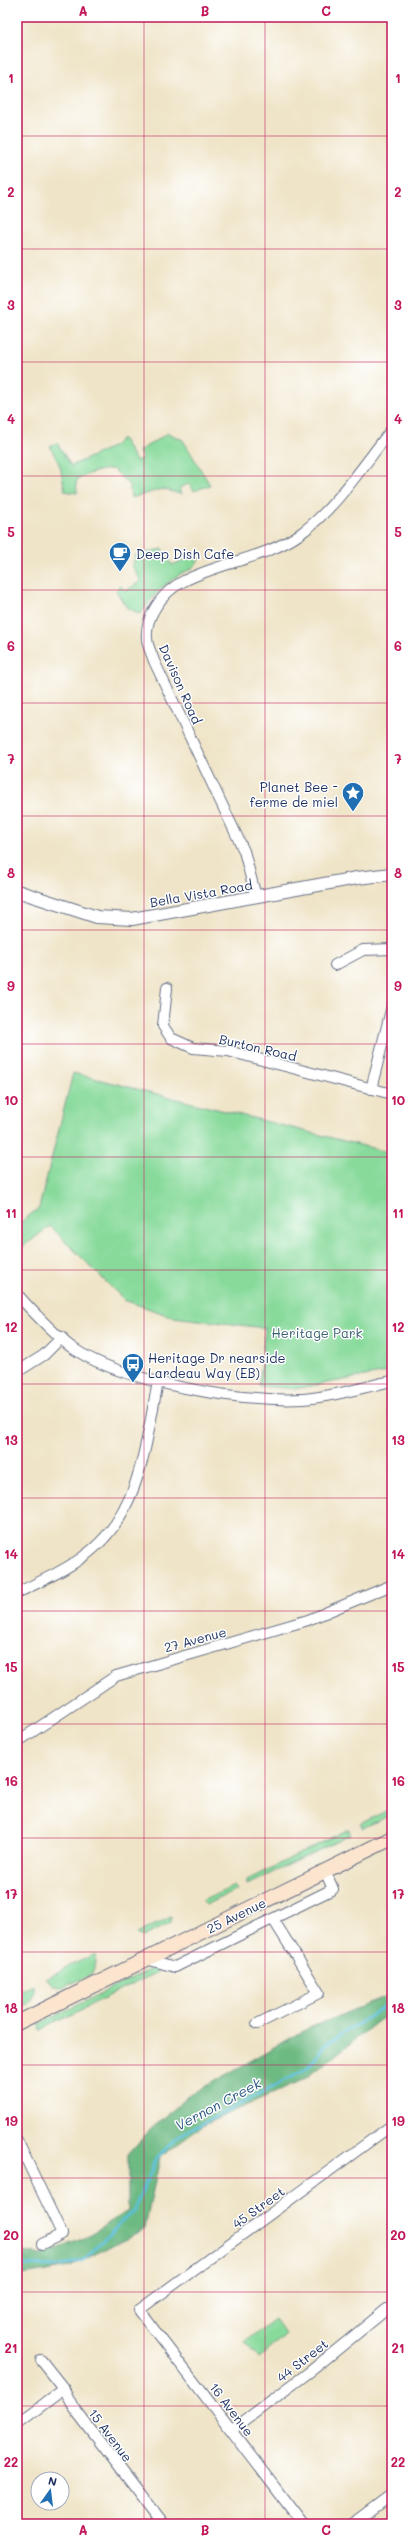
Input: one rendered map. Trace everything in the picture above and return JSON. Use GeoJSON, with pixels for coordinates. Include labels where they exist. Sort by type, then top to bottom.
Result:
{"type":"FeatureCollection","features":[{"type":"Feature","properties":{"kind":"main road","name":"25 Avenue"},"geometry":{"type":"LineString","coordinates":[[17,2023],[392,1838]]}},
{"type":"Feature","properties":{"kind":"street","name":"Davison Road"},"geometry":{"type":"LineString","coordinates":[[256,897],[244,851],[154,662],[147,639],[150,617],[162,597],[182,582],[278,548],[301,533],[324,512],[392,429]]}},
{"type":"Feature","properties":{"kind":"street","name":"Bella Vista Road"},"geometry":{"type":"LineString","coordinates":[[17,891],[82,913],[111,919],[159,916],[357,878],[392,874]]}},
{"type":"Feature","properties":{"kind":"street"},"geometry":{"type":"LineString","coordinates":[[335,965],[363,950],[392,949]]}},
{"type":"Feature","properties":{"kind":"street","name":"Burton Road"},"geometry":{"type":"LineString","coordinates":[[167,988],[163,1026],[171,1038],[193,1048],[228,1051],[392,1094]]}},
{"type":"Feature","properties":{"kind":"street"},"geometry":{"type":"LineString","coordinates":[[371,1089],[392,1006]]}},
{"type":"Feature","properties":{"kind":"street"},"geometry":{"type":"LineString","coordinates":[[17,1294],[73,1348],[104,1365],[158,1382],[259,1398],[304,1399],[392,1381]]}},
{"type":"Feature","properties":{"kind":"street"},"geometry":{"type":"LineString","coordinates":[[17,1372],[44,1355],[62,1337]]}},
{"type":"Feature","properties":{"kind":"street"},"geometry":{"type":"LineString","coordinates":[[17,1594],[64,1569],[87,1554],[120,1519],[139,1476],[158,1382]]}},
{"type":"Feature","properties":{"kind":"street","name":"27 Avenue"},"geometry":{"type":"LineString","coordinates":[[17,1742],[116,1676],[308,1620],[392,1585]]}},
{"type":"Feature","properties":{"kind":"street","name":"25 Avenue"},"geometry":{"type":"LineString","coordinates":[[146,1959],[174,1967],[273,1919],[333,1889],[325,1871]]}},
{"type":"Feature","properties":{"kind":"street","name":"25 Avenue"},"geometry":{"type":"LineString","coordinates":[[257,2024],[319,1993],[273,1919]]}},
{"type":"Feature","properties":{"kind":"street","name":"45 Street"},"geometry":{"type":"LineString","coordinates":[[139,2310],[392,2125]]}},
{"type":"Feature","properties":{"kind":"street"},"geometry":{"type":"LineString","coordinates":[[17,2140],[62,2234],[42,2244]]}},
{"type":"Feature","properties":{"kind":"street","name":"44 Street"},"geometry":{"type":"LineString","coordinates":[[232,2430],[312,2370],[387,2309]]}},
{"type":"Feature","properties":{"kind":"street","name":"16 Avenue"},"geometry":{"type":"LineString","coordinates":[[139,2310],[303,2524]]}},
{"type":"Feature","properties":{"kind":"street","name":"15 Avenue"},"geometry":{"type":"LineString","coordinates":[[41,2360],[64,2389],[73,2407],[163,2524]]}},
{"type":"Feature","properties":{"kind":"street"},"geometry":{"type":"LineString","coordinates":[[17,2424],[64,2389]]}},
{"type":"Feature","properties":{"kind":"street"},"geometry":{"type":"LineString","coordinates":[[353,2524],[392,2494]]}},
{"type":"Feature","properties":{"kind":"green space"},"geometry":{"type":"Polygon","coordinates":[[[168,433],[183,440],[210,485],[194,491],[189,484],[179,488],[181,494],[162,489],[131,498],[129,485],[113,469],[93,472],[76,481],[77,493],[65,491],[60,466],[50,446],[57,443],[71,466],[114,446],[122,438],[136,461],[142,458],[139,451],[168,433]]]}},
{"type":"Feature","properties":{"kind":"green space"},"geometry":{"type":"Polygon","coordinates":[[[162,549],[172,565],[192,557],[200,558],[191,569],[180,574],[161,589],[148,603],[141,614],[127,608],[116,591],[120,585],[126,591],[141,581],[132,566],[136,555],[162,549]]]}},
{"type":"Feature","properties":{"kind":"green space","name":"Heritage Park"},"geometry":{"type":"Polygon","coordinates":[[[73,1073],[392,1153],[392,1279],[388,1295],[392,1316],[392,1371],[295,1389],[259,1386],[265,1328],[173,1317],[124,1300],[50,1226],[17,1251],[17,1225],[39,1208],[73,1073]]]}},
{"type":"Feature","properties":{"kind":"green space"},"geometry":{"type":"Polygon","coordinates":[[[392,1808],[392,1814],[363,1828],[360,1824],[392,1808]]]}},
{"type":"Feature","properties":{"kind":"green space"},"geometry":{"type":"Polygon","coordinates":[[[349,1829],[350,1835],[247,1885],[247,1880],[349,1829]]]}},
{"type":"Feature","properties":{"kind":"green space"},"geometry":{"type":"Polygon","coordinates":[[[234,1886],[237,1890],[206,1905],[202,1901],[234,1886]]]}},
{"type":"Feature","properties":{"kind":"green space"},"geometry":{"type":"Polygon","coordinates":[[[171,1917],[171,1923],[143,1937],[137,1934],[171,1917]]]}},
{"type":"Feature","properties":{"kind":"green space"},"geometry":{"type":"Polygon","coordinates":[[[95,1954],[96,1963],[92,1974],[62,1988],[52,1985],[45,1978],[95,1954]]]}},
{"type":"Feature","properties":{"kind":"green space"},"geometry":{"type":"Polygon","coordinates":[[[153,1968],[158,1969],[157,1972],[40,2030],[39,2024],[153,1968]]]}},
{"type":"Feature","properties":{"kind":"green space"},"geometry":{"type":"Polygon","coordinates":[[[33,1985],[32,1998],[28,2004],[17,2011],[17,1993],[33,1985]]]}},
{"type":"Feature","properties":{"kind":"green space"},"geometry":{"type":"Polygon","coordinates":[[[392,1994],[392,2010],[308,2077],[204,2125],[160,2157],[145,2228],[70,2267],[17,2276],[17,2251],[41,2255],[82,2239],[128,2211],[128,2154],[150,2130],[190,2095],[307,2029],[392,1994]]]}},
{"type":"Feature","properties":{"kind":"green space"},"geometry":{"type":"Polygon","coordinates":[[[275,2319],[286,2334],[259,2358],[244,2342],[275,2319]]]}},
{"type":"Feature","properties":{"kind":"waterway","name":"Vernon Creek"},"geometry":{"type":"LineString","coordinates":[[17,2265],[62,2266],[83,2260],[134,2210],[155,2161],[177,2137],[309,2068],[323,2046],[392,2002]]}},
{"type":"Feature","properties":{"kind":"place","name":"Deep Dish Cafe"},"geometry":{"type":"Point","coordinates":[120,572]}},
{"type":"Feature","properties":{"kind":"place","name":"Planet Bee - ferme de miel"},"geometry":{"type":"Point","coordinates":[353,812]}},
{"type":"Feature","properties":{"kind":"place","name":"Heritage Dr nearside Lardeau Way (EB)"},"geometry":{"type":"Point","coordinates":[133,1384]}}]}
